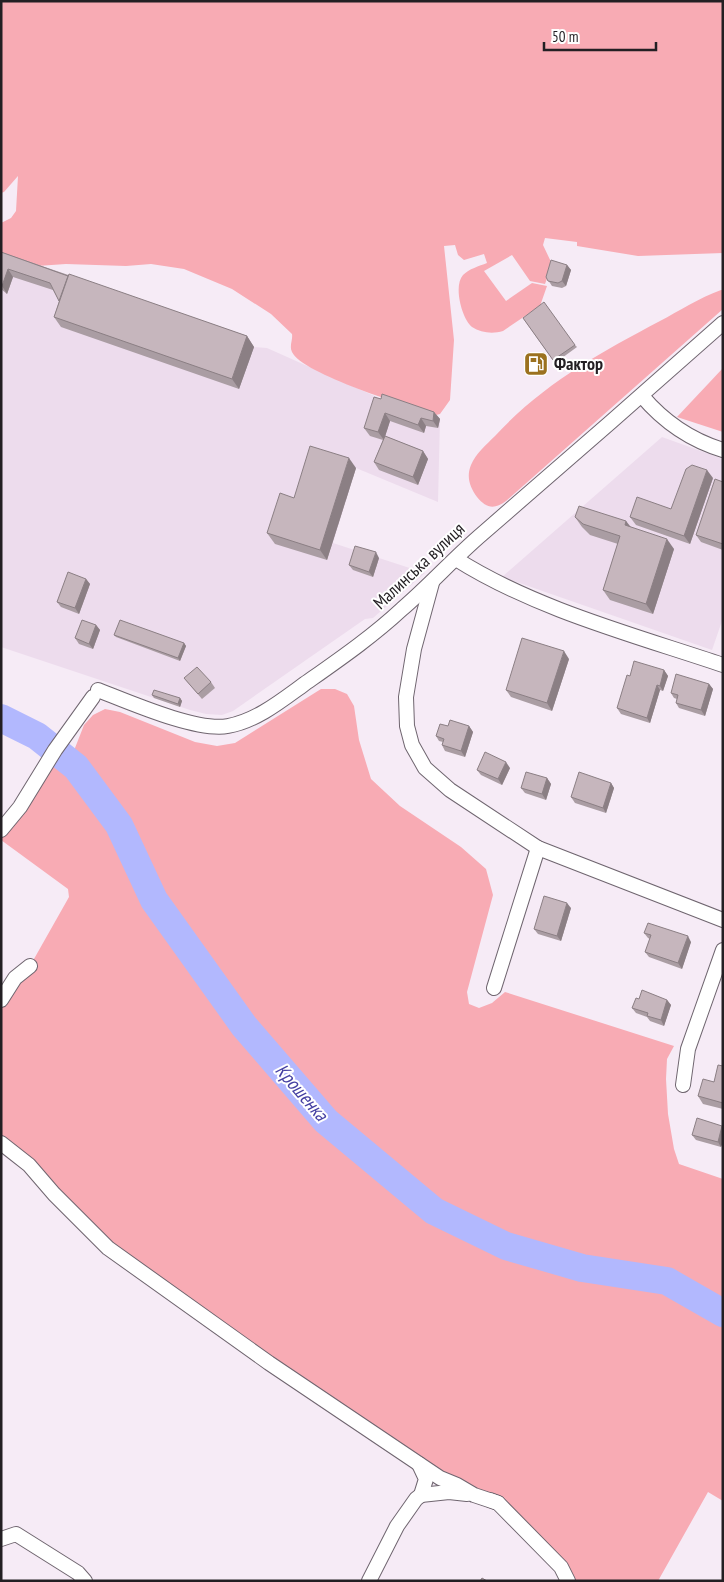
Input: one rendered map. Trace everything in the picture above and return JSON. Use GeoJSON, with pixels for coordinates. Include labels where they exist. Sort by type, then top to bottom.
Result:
{"type":"FeatureCollection","features":[{"type":"Feature","properties":{"kind":"street","name":"Малинська вулиця"},"geometry":{"type":"LineString","coordinates":[[1,830],[20,808],[55,750],[95,694],[208,727],[226,727],[239,724],[257,716],[330,666],[401,610],[480,535],[642,396],[723,323]]}},
{"type":"Feature","properties":{"kind":"street"},"geometry":{"type":"LineString","coordinates":[[642,396],[667,422],[686,435],[723,450]]}},
{"type":"Feature","properties":{"kind":"street"},"geometry":{"type":"LineString","coordinates":[[456,559],[504,586],[550,606],[723,665]]}},
{"type":"Feature","properties":{"kind":"street"},"geometry":{"type":"LineString","coordinates":[[432,582],[420,622],[408,676],[406,697],[407,726],[412,744],[425,768],[450,790],[538,848],[723,920]]}},
{"type":"Feature","properties":{"kind":"street"},"geometry":{"type":"LineString","coordinates":[[494,988],[538,848]]}},
{"type":"Feature","properties":{"kind":"street"},"geometry":{"type":"LineString","coordinates":[[683,1085],[688,1050],[723,950]]}},
{"type":"Feature","properties":{"kind":"street"},"geometry":{"type":"LineString","coordinates":[[1,1000],[14,978],[30,966]]}},
{"type":"Feature","properties":{"kind":"street"},"geometry":{"type":"LineString","coordinates":[[1,1143],[29,1165],[54,1194],[108,1248],[269,1363],[440,1478],[474,1495]]}},
{"type":"Feature","properties":{"kind":"street"},"geometry":{"type":"LineString","coordinates":[[418,1462],[426,1479],[421,1495]]}},
{"type":"Feature","properties":{"kind":"street"},"geometry":{"type":"LineString","coordinates":[[369,1581],[397,1526],[416,1499],[421,1495],[448,1492],[474,1495],[498,1503],[561,1567],[568,1581]]}},
{"type":"Feature","properties":{"kind":"street"},"geometry":{"type":"LineString","coordinates":[[1,1540],[16,1534],[78,1573],[85,1581]]}},
{"type":"Feature","properties":{"kind":"shaded area"},"geometry":{"type":"Polygon","coordinates":[[[1,1],[723,1],[723,253],[638,256],[577,246],[577,242],[545,238],[543,245],[552,264],[545,284],[530,281],[512,255],[484,271],[506,301],[532,283],[547,286],[540,306],[503,331],[491,333],[476,329],[468,323],[462,310],[459,294],[460,280],[463,275],[471,269],[487,263],[484,254],[464,260],[458,255],[455,245],[444,246],[454,340],[450,400],[440,414],[436,415],[358,389],[315,370],[300,361],[291,350],[292,334],[271,314],[232,289],[184,269],[151,264],[126,266],[66,264],[37,266],[1,253],[1,223],[11,218],[16,211],[18,176],[1,193],[1,1]]]}},
{"type":"Feature","properties":{"kind":"shaded area"},"geometry":{"type":"Polygon","coordinates":[[[1,258],[254,347],[267,348],[379,398],[440,418],[438,502],[356,468],[333,543],[425,573],[373,618],[365,619],[233,711],[222,715],[190,710],[1,647],[1,258]]]}},
{"type":"Feature","properties":{"kind":"shaded area"},"geometry":{"type":"Polygon","coordinates":[[[723,290],[723,309],[506,501],[494,507],[484,504],[477,497],[469,478],[473,461],[478,453],[513,417],[552,385],[593,358],[689,305],[723,290]]]}},
{"type":"Feature","properties":{"kind":"shaded area"},"geometry":{"type":"Polygon","coordinates":[[[723,368],[723,432],[677,417],[723,368]]]}},
{"type":"Feature","properties":{"kind":"shaded area"},"geometry":{"type":"Polygon","coordinates":[[[662,437],[723,459],[723,618],[712,650],[502,577],[662,437]]]}},
{"type":"Feature","properties":{"kind":"shaded area"},"geometry":{"type":"Polygon","coordinates":[[[321,689],[335,689],[347,694],[354,706],[359,740],[371,779],[400,806],[461,847],[486,869],[493,895],[467,992],[469,1004],[479,1008],[492,1003],[505,992],[674,1046],[667,1059],[666,1079],[668,1114],[674,1149],[679,1164],[723,1179],[723,1501],[708,1492],[658,1581],[568,1581],[498,1503],[474,1495],[108,1248],[1,1143],[1,1000],[30,966],[69,897],[68,889],[1,840],[1,830],[55,750],[75,766],[75,748],[84,725],[93,715],[105,709],[120,712],[195,742],[217,746],[235,743],[321,689]]]}},
{"type":"Feature","properties":{"kind":"building"},"geometry":{"type":"Polygon","coordinates":[[[1,252],[68,276],[59,301],[50,283],[8,269],[2,286],[1,252]]]}},
{"type":"Feature","properties":{"kind":"building"},"geometry":{"type":"Polygon","coordinates":[[[551,260],[567,265],[562,281],[558,283],[548,281],[546,277],[551,260]]]}},
{"type":"Feature","properties":{"kind":"building"},"geometry":{"type":"Polygon","coordinates":[[[69,274],[247,336],[232,379],[54,317],[69,274]]]}},
{"type":"Feature","properties":{"kind":"building"},"geometry":{"type":"Polygon","coordinates":[[[544,302],[575,345],[553,360],[523,318],[544,302]]]}},
{"type":"Feature","properties":{"kind":"building"},"geometry":{"type":"Polygon","coordinates":[[[382,394],[434,412],[433,421],[421,418],[418,425],[385,413],[378,432],[364,428],[374,397],[381,399],[382,394]]]}},
{"type":"Feature","properties":{"kind":"building"},"geometry":{"type":"Polygon","coordinates":[[[385,436],[423,451],[413,477],[374,462],[385,436]]]}},
{"type":"Feature","properties":{"kind":"building"},"geometry":{"type":"Polygon","coordinates":[[[310,446],[349,458],[320,550],[267,533],[280,493],[294,498],[310,446]]]}},
{"type":"Feature","properties":{"kind":"building"},"geometry":{"type":"Polygon","coordinates":[[[692,465],[707,470],[684,536],[630,517],[637,497],[671,509],[686,469],[692,465]]]}},
{"type":"Feature","properties":{"kind":"building"},"geometry":{"type":"Polygon","coordinates":[[[715,479],[723,482],[723,544],[696,535],[715,479]]]}},
{"type":"Feature","properties":{"kind":"building"},"geometry":{"type":"Polygon","coordinates":[[[579,506],[626,521],[625,525],[667,539],[646,604],[603,590],[620,536],[583,524],[575,517],[579,506]]]}},
{"type":"Feature","properties":{"kind":"building"},"geometry":{"type":"Polygon","coordinates":[[[355,546],[376,552],[369,572],[349,565],[355,546]]]}},
{"type":"Feature","properties":{"kind":"building"},"geometry":{"type":"Polygon","coordinates":[[[68,572],[86,579],[75,608],[57,602],[68,572]]]}},
{"type":"Feature","properties":{"kind":"building"},"geometry":{"type":"Polygon","coordinates":[[[82,620],[96,625],[89,644],[75,638],[82,620]]]}},
{"type":"Feature","properties":{"kind":"building"},"geometry":{"type":"Polygon","coordinates":[[[120,620],[184,643],[178,658],[114,635],[120,620]]]}},
{"type":"Feature","properties":{"kind":"building"},"geometry":{"type":"Polygon","coordinates":[[[522,638],[564,651],[547,703],[506,690],[522,638]]]}},
{"type":"Feature","properties":{"kind":"building"},"geometry":{"type":"Polygon","coordinates":[[[634,661],[664,670],[660,686],[657,685],[647,718],[617,708],[627,675],[630,676],[634,661]]]}},
{"type":"Feature","properties":{"kind":"building"},"geometry":{"type":"Polygon","coordinates":[[[197,667],[211,682],[198,694],[184,678],[197,667]]]}},
{"type":"Feature","properties":{"kind":"building"},"geometry":{"type":"Polygon","coordinates":[[[676,674],[709,684],[701,710],[676,703],[678,695],[671,693],[676,674]]]}},
{"type":"Feature","properties":{"kind":"building"},"geometry":{"type":"Polygon","coordinates":[[[154,690],[180,698],[178,704],[152,695],[154,690]]]}},
{"type":"Feature","properties":{"kind":"building"},"geometry":{"type":"Polygon","coordinates":[[[450,720],[469,726],[461,751],[442,745],[444,739],[436,736],[440,724],[448,726],[450,720]]]}},
{"type":"Feature","properties":{"kind":"building"},"geometry":{"type":"Polygon","coordinates":[[[485,752],[506,762],[498,779],[477,770],[485,752]]]}},
{"type":"Feature","properties":{"kind":"building"},"geometry":{"type":"Polygon","coordinates":[[[526,772],[547,778],[542,794],[521,788],[526,772]]]}},
{"type":"Feature","properties":{"kind":"building"},"geometry":{"type":"Polygon","coordinates":[[[579,772],[611,783],[603,808],[571,797],[579,772]]]}},
{"type":"Feature","properties":{"kind":"building"},"geometry":{"type":"Polygon","coordinates":[[[544,896],[567,903],[557,936],[534,929],[544,896]]]}},
{"type":"Feature","properties":{"kind":"building"},"geometry":{"type":"Polygon","coordinates":[[[648,923],[688,936],[678,963],[645,952],[651,935],[644,933],[648,923]]]}},
{"type":"Feature","properties":{"kind":"building"},"geometry":{"type":"Polygon","coordinates":[[[642,990],[667,1000],[661,1020],[647,1016],[648,1013],[632,1008],[636,998],[639,999],[642,990]]]}},
{"type":"Feature","properties":{"kind":"building"},"geometry":{"type":"Polygon","coordinates":[[[718,1065],[723,1066],[723,1103],[698,1096],[703,1079],[714,1082],[718,1065]]]}},
{"type":"Feature","properties":{"kind":"building"},"geometry":{"type":"Polygon","coordinates":[[[697,1118],[722,1126],[718,1142],[692,1135],[697,1118]]]}},
{"type":"Feature","properties":{"kind":"waterway","name":"Крошенка"},"geometry":{"type":"LineString","coordinates":[[1,718],[37,736],[76,767],[119,825],[154,900],[244,1026],[326,1121],[434,1211],[506,1246],[582,1268],[667,1281],[723,1313]]}},
{"type":"Feature","properties":{"kind":"place","name":"Фактор"},"geometry":{"type":"Point","coordinates":[536,364]}}]}
